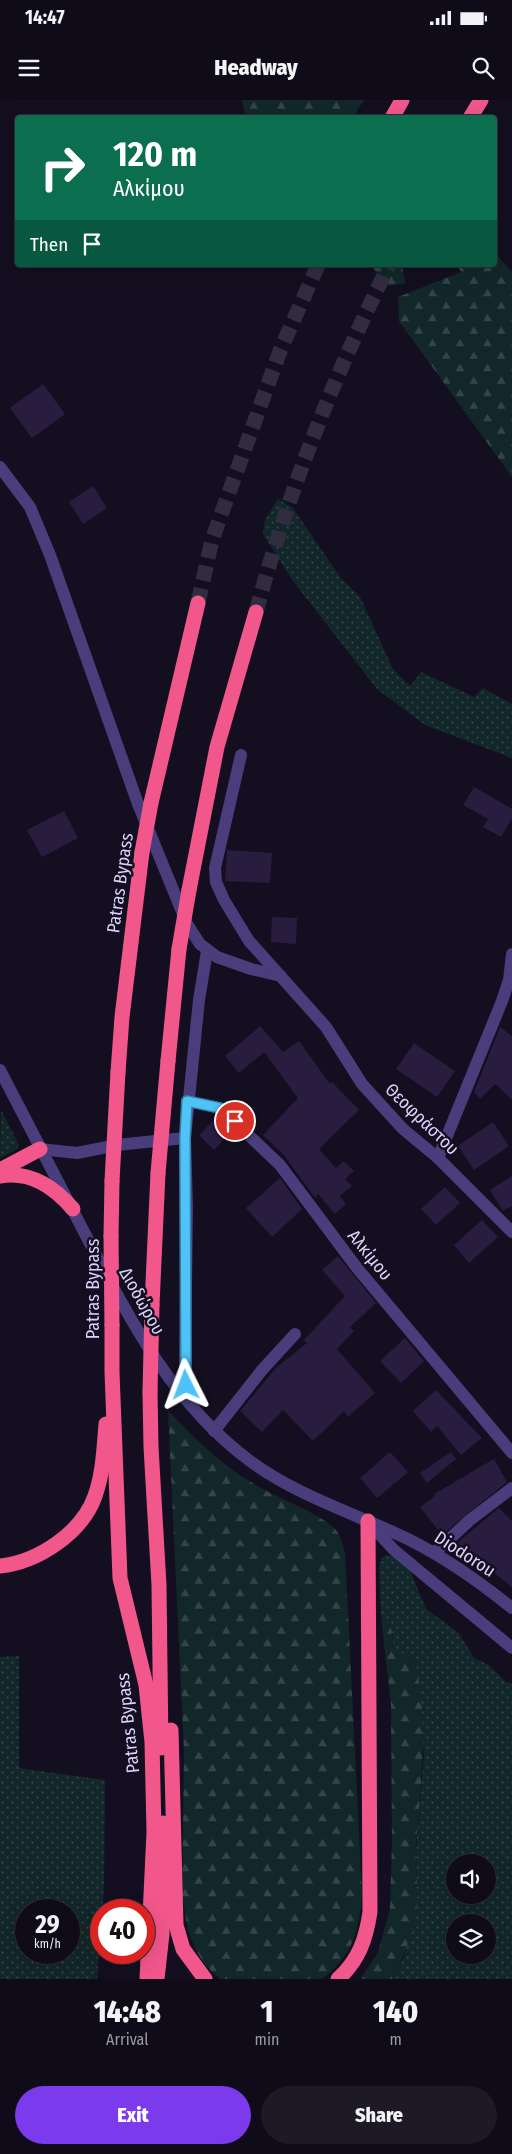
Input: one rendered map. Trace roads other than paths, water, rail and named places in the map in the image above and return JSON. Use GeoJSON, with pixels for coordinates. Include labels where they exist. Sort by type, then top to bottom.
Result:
{"type":"FeatureCollection","features":[{"type":"Feature","properties":{"kind":"highway"},"geometry":{"type":"LineString","coordinates":[[394,115],[402,100]]}},
{"type":"Feature","properties":{"kind":"highway"},"geometry":{"type":"LineString","coordinates":[[472,115],[481,100]]}},
{"type":"Feature","properties":{"kind":"highway","name":"Patras Bypass"},"geometry":{"type":"LineString","coordinates":[[147,1979],[154,1832],[152,1742],[146,1685],[120,1578],[112,1372],[112,1181],[123,1008],[142,852],[151,803],[198,603]]}},
{"type":"Feature","properties":{"kind":"highway","name":"Patras Bypass"},"geometry":{"type":"LineString","coordinates":[[157,1979],[162,1934],[164,1852],[159,1585],[151,1447],[150,1392],[158,1172],[179,949],[189,890],[217,747],[256,612]]}},
{"type":"Feature","properties":{"kind":"highway"},"geometry":{"type":"LineString","coordinates":[[0,1170],[40,1149]]}},
{"type":"Feature","properties":{"kind":"highway"},"geometry":{"type":"LineString","coordinates":[[0,1176],[11,1174],[36,1179],[59,1193],[73,1210]]}},
{"type":"Feature","properties":{"kind":"highway"},"geometry":{"type":"LineString","coordinates":[[0,1566],[24,1561],[50,1548],[63,1538],[87,1511],[99,1484],[112,1372]]}},
{"type":"Feature","properties":{"kind":"highway"},"geometry":{"type":"LineString","coordinates":[[338,1979],[360,1952],[367,1932],[370,1912],[368,1521]]}},
{"type":"Feature","properties":{"kind":"highway"},"geometry":{"type":"LineString","coordinates":[[159,1585],[166,1607],[169,1643],[176,1925],[183,1949],[205,1979]]}},
{"type":"Feature","properties":{"kind":"street"},"geometry":{"type":"LineString","coordinates":[[0,467],[30,507],[41,532],[158,858],[187,924],[207,951],[232,963],[281,976]]}},
{"type":"Feature","properties":{"kind":"street","name":"Θεοφράστου"},"geometry":{"type":"LineString","coordinates":[[241,755],[214,868],[216,882],[249,940],[326,1027],[362,1084],[403,1129],[438,1158],[512,1232]]}},
{"type":"Feature","properties":{"kind":"street"},"geometry":{"type":"LineString","coordinates":[[192,1408],[186,1385],[185,1366],[187,1207],[185,1138],[187,1101],[207,951]]}},
{"type":"Feature","properties":{"kind":"street"},"geometry":{"type":"LineString","coordinates":[[438,1158],[502,1001],[512,954]]}},
{"type":"Feature","properties":{"kind":"street","name":"Διοδώρου"},"geometry":{"type":"LineString","coordinates":[[0,1070],[136,1329],[171,1381],[192,1408],[251,1462],[272,1475],[434,1553]]}},
{"type":"Feature","properties":{"kind":"street","name":"Αλκίμου"},"geometry":{"type":"LineString","coordinates":[[187,1101],[220,1108],[280,1165],[357,1268],[512,1453]]}},
{"type":"Feature","properties":{"kind":"street"},"geometry":{"type":"LineString","coordinates":[[40,1149],[77,1153],[136,1143],[185,1138]]}},
{"type":"Feature","properties":{"kind":"street"},"geometry":{"type":"LineString","coordinates":[[214,1430],[262,1370],[295,1334]]}},
{"type":"Feature","properties":{"kind":"street"},"geometry":{"type":"LineString","coordinates":[[434,1553],[470,1520],[512,1488]]}},
{"type":"Feature","properties":{"kind":"street"},"geometry":{"type":"LineString","coordinates":[[368,1521],[394,1550],[512,1648]]}},
{"type":"Feature","properties":{"kind":"street","name":"Diodorou"},"geometry":{"type":"LineString","coordinates":[[434,1553],[473,1578],[512,1608]]}},
{"type":"Feature","properties":{"kind":"tunnel"},"geometry":{"type":"LineString","coordinates":[[198,603],[212,540],[280,351],[317,267]]}},
{"type":"Feature","properties":{"kind":"tunnel"},"geometry":{"type":"LineString","coordinates":[[256,612],[283,523],[314,435],[331,392],[388,267]]}}]}
